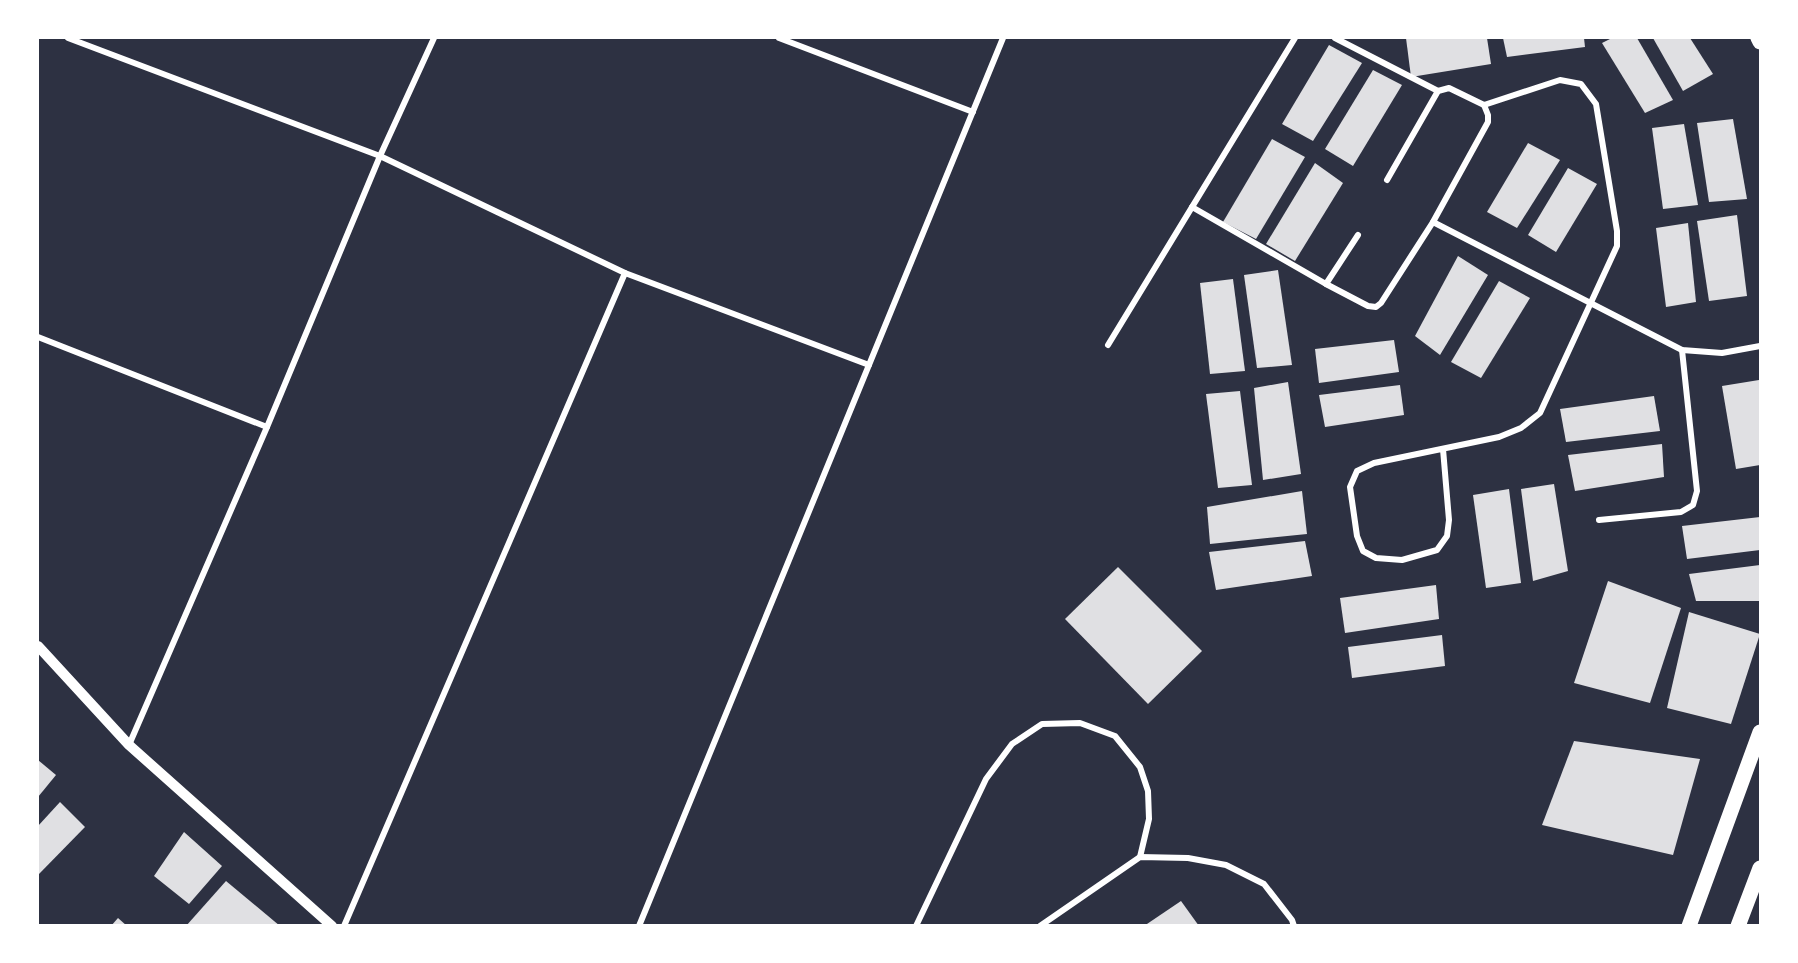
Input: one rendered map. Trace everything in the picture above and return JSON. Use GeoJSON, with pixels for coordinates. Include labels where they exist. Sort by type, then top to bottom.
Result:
{"type":"FeatureCollection","features":[{"type":"Feature","properties":{"kind":"main road"},"geometry":{"type":"LineString","coordinates":[[1758,38],[1761,42]]}},
{"type":"Feature","properties":{"kind":"main road"},"geometry":{"type":"LineString","coordinates":[[1689,926],[1761,732]]}},
{"type":"Feature","properties":{"kind":"main road"},"geometry":{"type":"LineString","coordinates":[[1738,926],[1761,868]]}},
{"type":"Feature","properties":{"kind":"street"},"geometry":{"type":"LineString","coordinates":[[68,38],[380,156],[625,273],[869,365]]}},
{"type":"Feature","properties":{"kind":"street"},"geometry":{"type":"LineString","coordinates":[[129,745],[267,427],[380,156],[434,38]]}},
{"type":"Feature","properties":{"kind":"street"},"geometry":{"type":"LineString","coordinates":[[779,38],[973,112]]}},
{"type":"Feature","properties":{"kind":"street"},"geometry":{"type":"LineString","coordinates":[[639,926],[1004,38]]}},
{"type":"Feature","properties":{"kind":"street"},"geometry":{"type":"LineString","coordinates":[[1108,345],[1296,38]]}},
{"type":"Feature","properties":{"kind":"street"},"geometry":{"type":"LineString","coordinates":[[1192,207],[1368,306],[1376,307],[1381,303],[1433,222],[1488,122],[1488,115],[1484,105],[1449,88],[1438,91],[1335,38]]}},
{"type":"Feature","properties":{"kind":"street"},"geometry":{"type":"LineString","coordinates":[[1443,449],[1449,520],[1447,536],[1437,550],[1402,560],[1376,558],[1363,551],[1357,536],[1350,488],[1357,471],[1374,463],[1499,437],[1521,428],[1540,413],[1617,246],[1617,231],[1596,104],[1581,84],[1560,80],[1484,105]]}},
{"type":"Feature","properties":{"kind":"street"},"geometry":{"type":"LineString","coordinates":[[1387,180],[1438,91]]}},
{"type":"Feature","properties":{"kind":"street"},"geometry":{"type":"LineString","coordinates":[[1433,222],[1682,350],[1722,352],[1761,346]]}},
{"type":"Feature","properties":{"kind":"street"},"geometry":{"type":"LineString","coordinates":[[1326,284],[1358,235]]}},
{"type":"Feature","properties":{"kind":"street"},"geometry":{"type":"LineString","coordinates":[[344,926],[625,273]]}},
{"type":"Feature","properties":{"kind":"street"},"geometry":{"type":"LineString","coordinates":[[38,337],[267,427]]}},
{"type":"Feature","properties":{"kind":"street"},"geometry":{"type":"LineString","coordinates":[[1599,520],[1682,512],[1693,505],[1697,491],[1682,350]]}},
{"type":"Feature","properties":{"kind":"street"},"geometry":{"type":"LineString","coordinates":[[38,646],[129,745],[332,926]]}},
{"type":"Feature","properties":{"kind":"street"},"geometry":{"type":"LineString","coordinates":[[916,926],[986,779],[1012,744],[1042,724],[1080,723],[1115,736],[1140,767],[1148,791],[1149,819],[1140,857]]}},
{"type":"Feature","properties":{"kind":"street"},"geometry":{"type":"LineString","coordinates":[[1040,926],[1140,857],[1188,858],[1226,865],[1264,884],[1292,920],[1294,926]]}},
{"type":"Feature","properties":{"kind":"building"},"geometry":{"type":"Polygon","coordinates":[[[1406,38],[1487,38],[1491,64],[1411,77],[1406,38]]]}},
{"type":"Feature","properties":{"kind":"building"},"geometry":{"type":"Polygon","coordinates":[[[1503,38],[1584,38],[1585,47],[1507,57],[1503,38]]]}},
{"type":"Feature","properties":{"kind":"building"},"geometry":{"type":"Polygon","coordinates":[[[1612,38],[1637,38],[1673,100],[1645,113],[1602,43],[1612,38]]]}},
{"type":"Feature","properties":{"kind":"building"},"geometry":{"type":"Polygon","coordinates":[[[1653,38],[1690,38],[1713,74],[1683,91],[1653,38]]]}},
{"type":"Feature","properties":{"kind":"building"},"geometry":{"type":"Polygon","coordinates":[[[1329,45],[1362,63],[1313,141],[1282,124],[1329,45]]]}},
{"type":"Feature","properties":{"kind":"building"},"geometry":{"type":"Polygon","coordinates":[[[1373,70],[1402,85],[1353,166],[1325,149],[1373,70]]]}},
{"type":"Feature","properties":{"kind":"building"},"geometry":{"type":"Polygon","coordinates":[[[1733,119],[1747,199],[1709,202],[1697,123],[1733,119]]]}},
{"type":"Feature","properties":{"kind":"building"},"geometry":{"type":"Polygon","coordinates":[[[1684,124],[1698,205],[1663,209],[1652,128],[1684,124]]]}},
{"type":"Feature","properties":{"kind":"building"},"geometry":{"type":"Polygon","coordinates":[[[1272,139],[1305,157],[1256,239],[1223,222],[1272,139]]]}},
{"type":"Feature","properties":{"kind":"building"},"geometry":{"type":"Polygon","coordinates":[[[1528,143],[1560,160],[1517,228],[1487,212],[1528,143]]]}},
{"type":"Feature","properties":{"kind":"building"},"geometry":{"type":"Polygon","coordinates":[[[1315,163],[1343,183],[1295,261],[1266,244],[1315,163]]]}},
{"type":"Feature","properties":{"kind":"building"},"geometry":{"type":"Polygon","coordinates":[[[1568,168],[1597,184],[1556,252],[1528,235],[1568,168]]]}},
{"type":"Feature","properties":{"kind":"building"},"geometry":{"type":"Polygon","coordinates":[[[1737,215],[1747,296],[1709,301],[1697,221],[1737,215]]]}},
{"type":"Feature","properties":{"kind":"building"},"geometry":{"type":"Polygon","coordinates":[[[1688,223],[1696,302],[1666,307],[1656,228],[1688,223]]]}},
{"type":"Feature","properties":{"kind":"building"},"geometry":{"type":"Polygon","coordinates":[[[1458,256],[1488,275],[1440,355],[1415,336],[1458,256]]]}},
{"type":"Feature","properties":{"kind":"building"},"geometry":{"type":"Polygon","coordinates":[[[1278,270],[1292,365],[1257,368],[1244,275],[1278,270]]]}},
{"type":"Feature","properties":{"kind":"building"},"geometry":{"type":"Polygon","coordinates":[[[1233,279],[1245,371],[1210,374],[1200,283],[1233,279]]]}},
{"type":"Feature","properties":{"kind":"building"},"geometry":{"type":"Polygon","coordinates":[[[1499,281],[1530,298],[1481,378],[1451,362],[1499,281]]]}},
{"type":"Feature","properties":{"kind":"building"},"geometry":{"type":"Polygon","coordinates":[[[1394,340],[1399,372],[1319,383],[1315,349],[1394,340]]]}},
{"type":"Feature","properties":{"kind":"building"},"geometry":{"type":"Polygon","coordinates":[[[1759,380],[1760,465],[1736,469],[1722,386],[1759,380]]]}},
{"type":"Feature","properties":{"kind":"building"},"geometry":{"type":"Polygon","coordinates":[[[1288,382],[1301,474],[1263,480],[1254,388],[1288,382]]]}},
{"type":"Feature","properties":{"kind":"building"},"geometry":{"type":"Polygon","coordinates":[[[1400,385],[1404,415],[1325,427],[1319,395],[1400,385]]]}},
{"type":"Feature","properties":{"kind":"building"},"geometry":{"type":"Polygon","coordinates":[[[1240,391],[1252,485],[1218,488],[1206,394],[1240,391]]]}},
{"type":"Feature","properties":{"kind":"building"},"geometry":{"type":"Polygon","coordinates":[[[1654,396],[1660,431],[1566,442],[1560,409],[1654,396]]]}},
{"type":"Feature","properties":{"kind":"building"},"geometry":{"type":"Polygon","coordinates":[[[1662,444],[1664,477],[1575,491],[1568,455],[1662,444]]]}},
{"type":"Feature","properties":{"kind":"building"},"geometry":{"type":"Polygon","coordinates":[[[1554,484],[1568,571],[1533,581],[1521,489],[1554,484]]]}},
{"type":"Feature","properties":{"kind":"building"},"geometry":{"type":"Polygon","coordinates":[[[1509,489],[1521,583],[1486,588],[1473,495],[1509,489]]]}},
{"type":"Feature","properties":{"kind":"building"},"geometry":{"type":"Polygon","coordinates":[[[1302,491],[1307,534],[1210,544],[1207,507],[1302,491]]]}},
{"type":"Feature","properties":{"kind":"building"},"geometry":{"type":"Polygon","coordinates":[[[1760,517],[1760,550],[1687,559],[1682,526],[1760,517]]]}},
{"type":"Feature","properties":{"kind":"building"},"geometry":{"type":"Polygon","coordinates":[[[1305,541],[1312,576],[1216,590],[1209,552],[1305,541]]]}},
{"type":"Feature","properties":{"kind":"building"},"geometry":{"type":"Polygon","coordinates":[[[1760,565],[1760,601],[1696,601],[1689,574],[1760,565]]]}},
{"type":"Feature","properties":{"kind":"building"},"geometry":{"type":"Polygon","coordinates":[[[1118,567],[1202,651],[1148,704],[1065,619],[1118,567]]]}},
{"type":"Feature","properties":{"kind":"building"},"geometry":{"type":"Polygon","coordinates":[[[1608,581],[1681,608],[1650,703],[1574,683],[1608,581]]]}},
{"type":"Feature","properties":{"kind":"building"},"geometry":{"type":"Polygon","coordinates":[[[1436,585],[1439,619],[1345,633],[1340,598],[1436,585]]]}},
{"type":"Feature","properties":{"kind":"building"},"geometry":{"type":"Polygon","coordinates":[[[1689,612],[1760,634],[1731,724],[1667,708],[1689,612]]]}},
{"type":"Feature","properties":{"kind":"building"},"geometry":{"type":"Polygon","coordinates":[[[1442,635],[1445,666],[1352,678],[1348,647],[1442,635]]]}},
{"type":"Feature","properties":{"kind":"building"},"geometry":{"type":"Polygon","coordinates":[[[1574,741],[1700,759],[1673,855],[1542,825],[1574,741]]]}},
{"type":"Feature","properties":{"kind":"building"},"geometry":{"type":"Polygon","coordinates":[[[38,760],[56,775],[38,797],[38,760]]]}},
{"type":"Feature","properties":{"kind":"building"},"geometry":{"type":"Polygon","coordinates":[[[60,802],[85,827],[39,874],[38,826],[60,802]]]}},
{"type":"Feature","properties":{"kind":"building"},"geometry":{"type":"Polygon","coordinates":[[[184,832],[222,866],[189,904],[154,876],[184,832]]]}},
{"type":"Feature","properties":{"kind":"building"},"geometry":{"type":"Polygon","coordinates":[[[226,881],[280,926],[186,926],[226,881]]]}},
{"type":"Feature","properties":{"kind":"building"},"geometry":{"type":"Polygon","coordinates":[[[1181,901],[1199,926],[1144,926],[1181,901]]]}},
{"type":"Feature","properties":{"kind":"building"},"geometry":{"type":"Polygon","coordinates":[[[118,918],[127,926],[111,926],[118,918]]]}}]}
